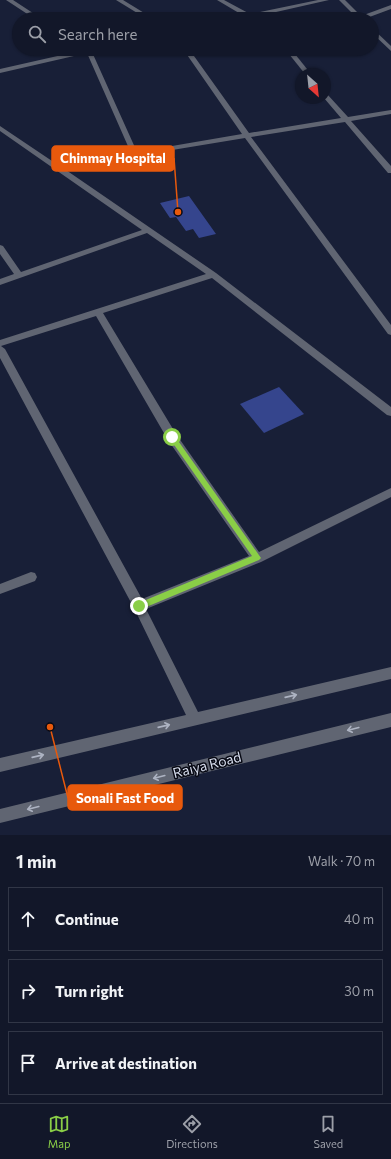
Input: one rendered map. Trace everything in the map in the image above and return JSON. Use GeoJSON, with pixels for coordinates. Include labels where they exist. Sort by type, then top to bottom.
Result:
{"type":"FeatureCollection","features":[{"type":"Feature","properties":{"kind":"street"},"geometry":{"type":"LineString","coordinates":[[9,0],[28,12]]}},
{"type":"Feature","properties":{"kind":"street"},"geometry":{"type":"LineString","coordinates":[[119,0],[139,12]]}},
{"type":"Feature","properties":{"kind":"street"},"geometry":{"type":"LineString","coordinates":[[220,0],[242,12]]}},
{"type":"Feature","properties":{"kind":"street"},"geometry":{"type":"LineString","coordinates":[[278,12],[326,0]]}},
{"type":"Feature","properties":{"kind":"street"},"geometry":{"type":"LineString","coordinates":[[342,0],[355,12]]}},
{"type":"Feature","properties":{"kind":"street"},"geometry":{"type":"LineString","coordinates":[[377,12],[391,7]]}},
{"type":"Feature","properties":{"kind":"street"},"geometry":{"type":"LineString","coordinates":[[379,37],[391,49]]}},
{"type":"Feature","properties":{"kind":"street"},"geometry":{"type":"LineString","coordinates":[[383,41],[391,39]]}},
{"type":"Feature","properties":{"kind":"street"},"geometry":{"type":"LineString","coordinates":[[1,70],[62,56]]}},
{"type":"Feature","properties":{"kind":"street"},"geometry":{"type":"LineString","coordinates":[[91,56],[135,154]]}},
{"type":"Feature","properties":{"kind":"street"},"geometry":{"type":"LineString","coordinates":[[191,56],[247,136],[391,332]]}},
{"type":"Feature","properties":{"kind":"street"},"geometry":{"type":"LineString","coordinates":[[294,56],[303,68]]}},
{"type":"Feature","properties":{"kind":"street"},"geometry":{"type":"LineString","coordinates":[[331,102],[391,171]]}},
{"type":"Feature","properties":{"kind":"street"},"geometry":{"type":"LineString","coordinates":[[57,167],[391,112]]}},
{"type":"Feature","properties":{"kind":"street"},"geometry":{"type":"LineString","coordinates":[[0,128],[213,275],[391,411]]}},
{"type":"Feature","properties":{"kind":"street"},"geometry":{"type":"LineString","coordinates":[[0,282],[149,230]]}},
{"type":"Feature","properties":{"kind":"street"},"geometry":{"type":"LineString","coordinates":[[0,248],[19,275]]}},
{"type":"Feature","properties":{"kind":"street"},"geometry":{"type":"LineString","coordinates":[[0,343],[213,275]]}},
{"type":"Feature","properties":{"kind":"street"},"geometry":{"type":"LineString","coordinates":[[98,312],[172,437],[257,558]]}},
{"type":"Feature","properties":{"kind":"street"},"geometry":{"type":"LineString","coordinates":[[0,349],[139,606],[195,719]]}},
{"type":"Feature","properties":{"kind":"street"},"geometry":{"type":"LineString","coordinates":[[139,606],[257,558],[391,492]]}},
{"type":"Feature","properties":{"kind":"street"},"geometry":{"type":"LineString","coordinates":[[0,589],[30,577]]}},
{"type":"Feature","properties":{"kind":"street"},"geometry":{"type":"LineString","coordinates":[[0,765],[391,673]]}},
{"type":"Feature","properties":{"kind":"street","name":"Raiya Road"},"geometry":{"type":"LineString","coordinates":[[0,816],[391,720]]}},
{"type":"Feature","properties":{"kind":"building"},"geometry":{"type":"Polygon","coordinates":[[[189,196],[216,234],[199,238],[193,229],[186,231],[176,217],[170,218],[160,203],[189,196]]]}},
{"type":"Feature","properties":{"kind":"building"},"geometry":{"type":"Polygon","coordinates":[[[279,387],[304,414],[264,433],[240,404],[279,387]]]}},
{"type":"Feature","properties":{"kind":"place","name":"Chinmay Hospital"},"geometry":{"type":"Point","coordinates":[178,212]}},
{"type":"Feature","properties":{"kind":"place","name":"Sonali Fast Food"},"geometry":{"type":"Point","coordinates":[50,727]}},
{"type":"Feature","properties":{"kind":"route"},"geometry":{"type":"LineString","coordinates":[[139,606],[257,558],[172,437]]}}]}
